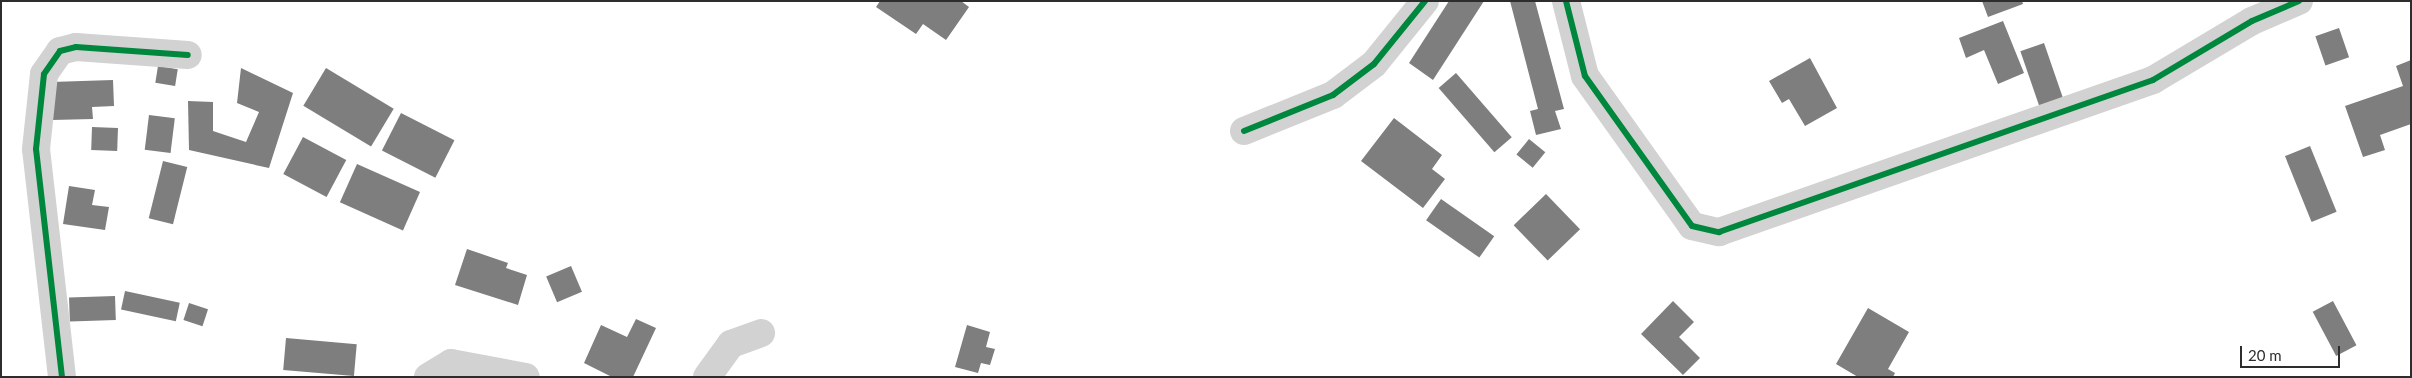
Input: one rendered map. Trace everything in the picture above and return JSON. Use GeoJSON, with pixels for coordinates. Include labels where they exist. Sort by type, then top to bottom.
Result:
{"type":"FeatureCollection","features":[{"type":"Feature","properties":{"kind":"street"},"geometry":{"type":"LineString","coordinates":[[1244,131],[1333,95],[1374,64],[1425,1]]}},
{"type":"Feature","properties":{"kind":"street"},"geometry":{"type":"LineString","coordinates":[[1566,1],[1585,76],[1692,226],[1719,232],[2153,80],[2252,21],[2299,1]]}},
{"type":"Feature","properties":{"kind":"street"},"geometry":{"type":"LineString","coordinates":[[62,377],[36,149],[44,74],[60,51],[76,47],[188,55]]}},
{"type":"Feature","properties":{"kind":"street"},"geometry":{"type":"LineString","coordinates":[[707,377],[731,344],[762,333]]}},
{"type":"Feature","properties":{"kind":"street"},"geometry":{"type":"LineString","coordinates":[[428,377],[451,362],[526,377]]}},
{"type":"Feature","properties":{"kind":"building"},"geometry":{"type":"Polygon","coordinates":[[[880,1],[961,1],[969,7],[946,40],[923,24],[916,34],[876,7],[880,1]]]}},
{"type":"Feature","properties":{"kind":"building"},"geometry":{"type":"Polygon","coordinates":[[[1449,1],[1484,1],[1433,80],[1409,63],[1449,1]]]}},
{"type":"Feature","properties":{"kind":"building"},"geometry":{"type":"Polygon","coordinates":[[[1510,1],[1535,1],[1564,109],[1555,111],[1561,129],[1536,135],[1530,111],[1538,109],[1510,1]]]}},
{"type":"Feature","properties":{"kind":"building"},"geometry":{"type":"Polygon","coordinates":[[[1982,1],[2022,1],[2023,4],[1988,17],[1982,1]]]}},
{"type":"Feature","properties":{"kind":"building"},"geometry":{"type":"Polygon","coordinates":[[[2003,21],[2024,73],[1998,84],[1984,50],[1966,58],[1959,38],[2003,21]]]}},
{"type":"Feature","properties":{"kind":"building"},"geometry":{"type":"Polygon","coordinates":[[[2339,28],[2349,57],[2325,65],[2315,36],[2339,28]]]}},
{"type":"Feature","properties":{"kind":"building"},"geometry":{"type":"Polygon","coordinates":[[[2044,43],[2063,98],[2039,106],[2020,51],[2044,43]]]}},
{"type":"Feature","properties":{"kind":"building"},"geometry":{"type":"Polygon","coordinates":[[[1810,58],[1837,108],[1805,126],[1789,99],[1782,103],[1769,81],[1810,58]]]}},
{"type":"Feature","properties":{"kind":"building"},"geometry":{"type":"Polygon","coordinates":[[[2411,60],[2411,124],[2380,135],[2385,150],[2363,157],[2345,106],[2403,86],[2396,66],[2411,60]]]}},
{"type":"Feature","properties":{"kind":"building"},"geometry":{"type":"Polygon","coordinates":[[[158,66],[178,69],[175,86],[155,83],[158,66]]]}},
{"type":"Feature","properties":{"kind":"building"},"geometry":{"type":"Polygon","coordinates":[[[241,68],[293,93],[269,168],[189,150],[188,101],[213,102],[213,131],[246,142],[259,112],[237,103],[241,68]]]}},
{"type":"Feature","properties":{"kind":"building"},"geometry":{"type":"Polygon","coordinates":[[[326,68],[394,109],[371,146],[303,106],[326,68]]]}},
{"type":"Feature","properties":{"kind":"building"},"geometry":{"type":"Polygon","coordinates":[[[1456,73],[1512,137],[1494,152],[1439,88],[1456,73]]]}},
{"type":"Feature","properties":{"kind":"building"},"geometry":{"type":"Polygon","coordinates":[[[113,80],[114,106],[92,107],[93,119],[52,120],[51,82],[113,80]]]}},
{"type":"Feature","properties":{"kind":"building"},"geometry":{"type":"Polygon","coordinates":[[[401,113],[454,140],[435,178],[382,150],[401,113]]]}},
{"type":"Feature","properties":{"kind":"building"},"geometry":{"type":"Polygon","coordinates":[[[149,115],[175,118],[171,153],[145,150],[149,115]]]}},
{"type":"Feature","properties":{"kind":"building"},"geometry":{"type":"Polygon","coordinates":[[[1394,118],[1442,155],[1432,169],[1445,179],[1423,208],[1361,161],[1394,118]]]}},
{"type":"Feature","properties":{"kind":"building"},"geometry":{"type":"Polygon","coordinates":[[[92,127],[118,128],[117,151],[91,150],[92,127]]]}},
{"type":"Feature","properties":{"kind":"building"},"geometry":{"type":"Polygon","coordinates":[[[303,137],[346,160],[327,197],[283,174],[303,137]]]}},
{"type":"Feature","properties":{"kind":"building"},"geometry":{"type":"Polygon","coordinates":[[[1529,139],[1545,152],[1533,168],[1516,155],[1529,139]]]}},
{"type":"Feature","properties":{"kind":"building"},"geometry":{"type":"Polygon","coordinates":[[[2310,146],[2337,212],[2312,222],[2285,156],[2310,146]]]}},
{"type":"Feature","properties":{"kind":"building"},"geometry":{"type":"Polygon","coordinates":[[[163,161],[187,167],[173,224],[149,218],[163,161]]]}},
{"type":"Feature","properties":{"kind":"building"},"geometry":{"type":"Polygon","coordinates":[[[357,164],[420,192],[403,230],[340,202],[357,164]]]}},
{"type":"Feature","properties":{"kind":"building"},"geometry":{"type":"Polygon","coordinates":[[[69,186],[95,190],[92,205],[109,207],[105,230],[63,224],[69,186]]]}},
{"type":"Feature","properties":{"kind":"building"},"geometry":{"type":"Polygon","coordinates":[[[1546,194],[1580,229],[1548,261],[1514,225],[1546,194]]]}},
{"type":"Feature","properties":{"kind":"building"},"geometry":{"type":"Polygon","coordinates":[[[1441,199],[1494,236],[1479,258],[1426,220],[1441,199]]]}},
{"type":"Feature","properties":{"kind":"building"},"geometry":{"type":"Polygon","coordinates":[[[467,249],[508,263],[506,268],[527,275],[518,305],[455,285],[467,249]]]}},
{"type":"Feature","properties":{"kind":"building"},"geometry":{"type":"Polygon","coordinates":[[[571,266],[582,292],[557,302],[546,277],[571,266]]]}},
{"type":"Feature","properties":{"kind":"building"},"geometry":{"type":"Polygon","coordinates":[[[125,291],[180,303],[176,321],[121,310],[125,291]]]}},
{"type":"Feature","properties":{"kind":"building"},"geometry":{"type":"Polygon","coordinates":[[[115,296],[116,320],[70,322],[69,298],[115,296]]]}},
{"type":"Feature","properties":{"kind":"building"},"geometry":{"type":"Polygon","coordinates":[[[1673,301],[1694,322],[1679,337],[1700,358],[1683,375],[1641,334],[1673,301]]]}},
{"type":"Feature","properties":{"kind":"building"},"geometry":{"type":"Polygon","coordinates":[[[2333,301],[2356,345],[2336,356],[2313,312],[2333,301]]]}},
{"type":"Feature","properties":{"kind":"building"},"geometry":{"type":"Polygon","coordinates":[[[189,303],[208,309],[202,326],[183,320],[189,303]]]}},
{"type":"Feature","properties":{"kind":"building"},"geometry":{"type":"Polygon","coordinates":[[[1868,308],[1909,332],[1888,369],[1895,373],[1893,377],[1858,377],[1836,364],[1868,308]]]}},
{"type":"Feature","properties":{"kind":"building"},"geometry":{"type":"Polygon","coordinates":[[[636,319],[656,328],[633,377],[612,377],[584,363],[601,325],[627,337],[636,319]]]}},
{"type":"Feature","properties":{"kind":"building"},"geometry":{"type":"Polygon","coordinates":[[[967,325],[990,332],[986,347],[995,349],[990,365],[981,363],[978,373],[955,367],[967,325]]]}},
{"type":"Feature","properties":{"kind":"building"},"geometry":{"type":"Polygon","coordinates":[[[286,338],[357,344],[354,376],[283,370],[286,338]]]}},
{"type":"Feature","properties":{"kind":"cycle path"},"geometry":{"type":"LineString","coordinates":[[1244,131],[1333,95],[1374,64],[1425,1]]}},
{"type":"Feature","properties":{"kind":"cycle path"},"geometry":{"type":"LineString","coordinates":[[1566,1],[1585,76],[1692,226],[1719,232],[2153,80],[2252,21],[2299,1]]}},
{"type":"Feature","properties":{"kind":"cycle path"},"geometry":{"type":"LineString","coordinates":[[62,377],[36,149],[44,74],[60,51],[76,47],[188,55]]}}]}
